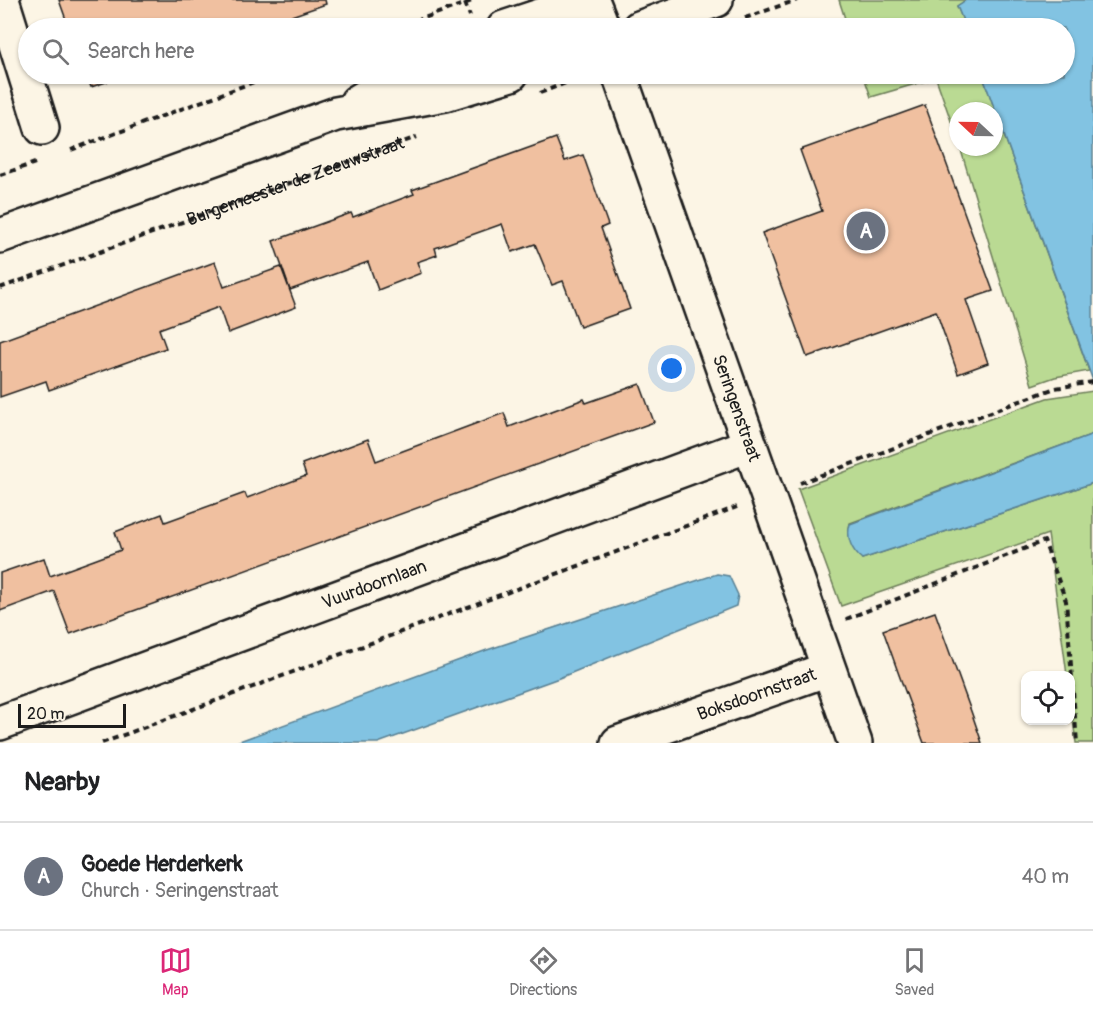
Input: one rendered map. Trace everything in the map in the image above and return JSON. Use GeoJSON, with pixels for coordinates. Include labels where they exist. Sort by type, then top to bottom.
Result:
{"type":"FeatureCollection","features":[{"type":"Feature","properties":{"kind":"street"},"geometry":{"type":"LineString","coordinates":[[2,0],[18,51]]}},
{"type":"Feature","properties":{"kind":"street"},"geometry":{"type":"LineString","coordinates":[[534,18],[588,0]]}},
{"type":"Feature","properties":{"kind":"street"},"geometry":{"type":"LineString","coordinates":[[592,0],[599,18]]}},
{"type":"Feature","properties":{"kind":"street"},"geometry":{"type":"LineString","coordinates":[[688,18],[728,10]]}},
{"type":"Feature","properties":{"kind":"street"},"geometry":{"type":"LineString","coordinates":[[28,84],[42,128]]}},
{"type":"Feature","properties":{"kind":"street"},"geometry":{"type":"LineString","coordinates":[[336,114],[387,84]]}},
{"type":"Feature","properties":{"kind":"street","name":"Seringenstraat"},"geometry":{"type":"LineString","coordinates":[[623,84],[855,743]]}},
{"type":"Feature","properties":{"kind":"street"},"geometry":{"type":"LineString","coordinates":[[0,236],[336,114],[445,94],[521,85]]}},
{"type":"Feature","properties":{"kind":"street","name":"Vuurdoornlaan"},"geometry":{"type":"LineString","coordinates":[[0,723],[749,445]]}},
{"type":"Feature","properties":{"kind":"street","name":"Boksdoornstraat"},"geometry":{"type":"LineString","coordinates":[[618,743],[828,669]]}},
{"type":"Feature","properties":{"kind":"path"},"geometry":{"type":"LineString","coordinates":[[424,18],[475,0]]}},
{"type":"Feature","properties":{"kind":"path"},"geometry":{"type":"LineString","coordinates":[[728,10],[797,0]]}},
{"type":"Feature","properties":{"kind":"path"},"geometry":{"type":"LineString","coordinates":[[63,153],[248,84]]}},
{"type":"Feature","properties":{"kind":"path","name":"Burgemeester de Zeeuwstraat"},"geometry":{"type":"LineString","coordinates":[[0,288],[427,134]]}},
{"type":"Feature","properties":{"kind":"path"},"geometry":{"type":"LineString","coordinates":[[0,175],[41,160]]}},
{"type":"Feature","properties":{"kind":"path"},"geometry":{"type":"LineString","coordinates":[[102,743],[1054,388],[1093,382]]}},
{"type":"Feature","properties":{"kind":"path"},"geometry":{"type":"LineString","coordinates":[[814,631],[1044,541],[1066,601],[1077,743]]}},
{"type":"Feature","properties":{"kind":"green space"},"geometry":{"type":"Polygon","coordinates":[[[839,0],[966,0],[957,6],[962,18],[845,18],[839,0]]]}},
{"type":"Feature","properties":{"kind":"green space"},"geometry":{"type":"Polygon","coordinates":[[[866,84],[915,84],[871,97],[866,84]]]}},
{"type":"Feature","properties":{"kind":"green space"},"geometry":{"type":"Polygon","coordinates":[[[938,84],[986,84],[992,102],[949,102],[949,115],[938,84]]]}},
{"type":"Feature","properties":{"kind":"green space"},"geometry":{"type":"Polygon","coordinates":[[[1003,132],[1089,371],[1055,377],[1032,385],[963,156],[1003,156],[1003,132]]]}},
{"type":"Feature","properties":{"kind":"green space"},"geometry":{"type":"Polygon","coordinates":[[[1093,391],[1093,434],[850,523],[848,533],[862,559],[1093,483],[1093,743],[1076,743],[1074,725],[1075,671],[1066,671],[1048,534],[841,606],[798,489],[1047,398],[1093,391]]]}},
{"type":"Feature","properties":{"kind":"water"},"geometry":{"type":"Polygon","coordinates":[[[966,0],[1093,0],[1093,381],[1003,132],[1003,102],[992,102],[986,84],[1075,84],[1075,18],[962,18],[957,6],[966,0]]]}},
{"type":"Feature","properties":{"kind":"water"},"geometry":{"type":"Polygon","coordinates":[[[1093,434],[1093,483],[862,559],[852,547],[849,538],[850,524],[1093,434]]]}},
{"type":"Feature","properties":{"kind":"water"},"geometry":{"type":"Polygon","coordinates":[[[717,574],[729,576],[738,595],[736,606],[559,678],[378,743],[234,743],[487,650],[717,574]]]}},
{"type":"Feature","properties":{"kind":"building"},"geometry":{"type":"Polygon","coordinates":[[[59,0],[325,0],[326,4],[286,18],[65,18],[59,0]]]}},
{"type":"Feature","properties":{"kind":"building"},"geometry":{"type":"Polygon","coordinates":[[[925,105],[993,291],[966,300],[988,363],[958,374],[936,311],[807,357],[762,233],[822,211],[800,150],[925,105]]]}},
{"type":"Feature","properties":{"kind":"building"},"geometry":{"type":"Polygon","coordinates":[[[556,138],[565,161],[583,155],[608,225],[601,228],[630,309],[580,327],[563,281],[552,285],[535,244],[512,252],[502,224],[435,248],[437,255],[417,262],[421,273],[378,290],[368,262],[290,290],[273,241],[351,213],[353,217],[414,194],[412,190],[556,138]]]}},
{"type":"Feature","properties":{"kind":"building"},"geometry":{"type":"Polygon","coordinates":[[[215,262],[224,287],[281,267],[296,307],[228,333],[219,307],[159,329],[166,348],[49,390],[46,381],[0,397],[0,341],[215,262]]]}},
{"type":"Feature","properties":{"kind":"building"},"geometry":{"type":"Polygon","coordinates":[[[640,384],[654,422],[70,634],[54,591],[0,611],[0,573],[44,558],[50,576],[94,560],[121,550],[115,532],[162,514],[165,522],[245,493],[247,498],[306,476],[302,464],[368,439],[376,461],[504,413],[509,427],[584,399],[586,403],[640,384]]]}},
{"type":"Feature","properties":{"kind":"building"},"geometry":{"type":"Polygon","coordinates":[[[935,612],[982,743],[924,743],[898,672],[883,630],[935,612]]]}},
{"type":"Feature","properties":{"kind":"place","name":"Goede Herderkerk"},"geometry":{"type":"Point","coordinates":[866,231]}}]}
